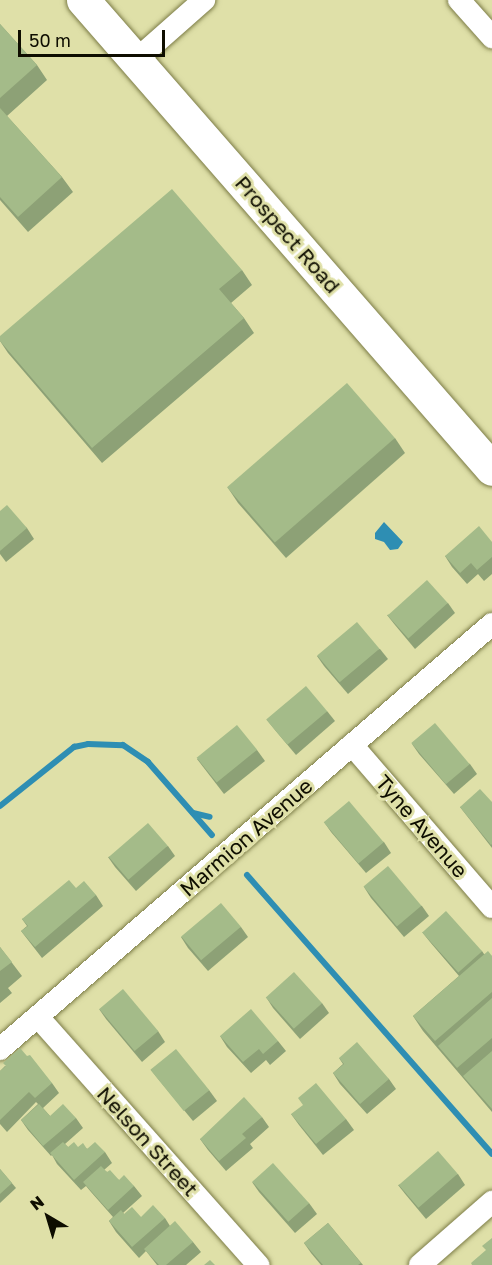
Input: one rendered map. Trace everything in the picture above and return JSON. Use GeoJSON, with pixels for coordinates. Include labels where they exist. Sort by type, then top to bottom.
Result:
{"type":"FeatureCollection","features":[{"type":"Feature","properties":{"kind":"main road","name":"Prospect Road"},"geometry":{"type":"LineString","coordinates":[[83,0],[492,469]]}},
{"type":"Feature","properties":{"kind":"street"},"geometry":{"type":"LineString","coordinates":[[136,60],[204,0]]}},
{"type":"Feature","properties":{"kind":"street"},"geometry":{"type":"LineString","coordinates":[[459,0],[492,37]]}},
{"type":"Feature","properties":{"kind":"street","name":"Marmion Avenue"},"geometry":{"type":"LineString","coordinates":[[0,1049],[492,624]]}},
{"type":"Feature","properties":{"kind":"street","name":"Tyne Avenue"},"geometry":{"type":"LineString","coordinates":[[352,745],[492,908]]}},
{"type":"Feature","properties":{"kind":"street","name":"Nelson Street"},"geometry":{"type":"LineString","coordinates":[[38,1017],[258,1265]]}},
{"type":"Feature","properties":{"kind":"street"},"geometry":{"type":"LineString","coordinates":[[420,1265],[492,1202]]}},
{"type":"Feature","properties":{"kind":"water"},"geometry":{"type":"Polygon","coordinates":[[[384,522],[403,542],[398,549],[390,550],[384,542],[375,539],[375,533],[384,522]]]}},
{"type":"Feature","properties":{"kind":"building"},"geometry":{"type":"Polygon","coordinates":[[[0,24],[37,65],[0,98],[0,24]]]}},
{"type":"Feature","properties":{"kind":"building"},"geometry":{"type":"Polygon","coordinates":[[[0,108],[62,177],[18,217],[0,197],[0,108]]]}},
{"type":"Feature","properties":{"kind":"building"},"geometry":{"type":"Polygon","coordinates":[[[172,189],[242,270],[219,289],[244,318],[92,448],[0,341],[0,336],[172,189]]]}},
{"type":"Feature","properties":{"kind":"building"},"geometry":{"type":"Polygon","coordinates":[[[347,383],[395,438],[275,542],[227,487],[347,383]]]}},
{"type":"Feature","properties":{"kind":"building"},"geometry":{"type":"Polygon","coordinates":[[[7,505],[27,528],[0,551],[0,511],[7,505]]]}},
{"type":"Feature","properties":{"kind":"building"},"geometry":{"type":"Polygon","coordinates":[[[479,526],[492,542],[492,557],[477,570],[471,563],[460,573],[445,556],[479,526]]]}},
{"type":"Feature","properties":{"kind":"building"},"geometry":{"type":"Polygon","coordinates":[[[427,580],[448,603],[408,639],[388,615],[427,580]]]}},
{"type":"Feature","properties":{"kind":"building"},"geometry":{"type":"Polygon","coordinates":[[[357,622],[379,649],[340,682],[317,655],[357,622]]]}},
{"type":"Feature","properties":{"kind":"building"},"geometry":{"type":"Polygon","coordinates":[[[306,686],[327,711],[287,745],[266,719],[306,686]]]}},
{"type":"Feature","properties":{"kind":"building"},"geometry":{"type":"Polygon","coordinates":[[[435,723],[470,764],[446,784],[411,743],[435,723]]]}},
{"type":"Feature","properties":{"kind":"building"},"geometry":{"type":"Polygon","coordinates":[[[237,725],[257,750],[217,783],[197,758],[237,725]]]}},
{"type":"Feature","properties":{"kind":"building"},"geometry":{"type":"Polygon","coordinates":[[[480,789],[492,802],[491,845],[460,807],[480,789]]]}},
{"type":"Feature","properties":{"kind":"building"},"geometry":{"type":"Polygon","coordinates":[[[349,801],[384,842],[358,864],[324,822],[349,801]]]}},
{"type":"Feature","properties":{"kind":"building"},"geometry":{"type":"Polygon","coordinates":[[[148,823],[168,846],[128,880],[109,857],[148,823]]]}},
{"type":"Feature","properties":{"kind":"building"},"geometry":{"type":"Polygon","coordinates":[[[388,866],[421,906],[397,926],[363,887],[388,866]]]}},
{"type":"Feature","properties":{"kind":"building"},"geometry":{"type":"Polygon","coordinates":[[[69,880],[76,888],[84,881],[96,895],[35,947],[21,931],[28,926],[22,919],[69,880]]]}},
{"type":"Feature","properties":{"kind":"building"},"geometry":{"type":"Polygon","coordinates":[[[221,903],[241,927],[201,960],[181,936],[221,903]]]}},
{"type":"Feature","properties":{"kind":"building"},"geometry":{"type":"Polygon","coordinates":[[[446,911],[482,951],[458,973],[422,932],[446,911]]]}},
{"type":"Feature","properties":{"kind":"building"},"geometry":{"type":"Polygon","coordinates":[[[0,947],[12,962],[0,971],[0,947]]]}},
{"type":"Feature","properties":{"kind":"building"},"geometry":{"type":"Polygon","coordinates":[[[488,951],[492,956],[492,992],[435,1041],[413,1016],[488,951]]]}},
{"type":"Feature","properties":{"kind":"building"},"geometry":{"type":"Polygon","coordinates":[[[294,972],[322,1003],[294,1029],[266,997],[294,972]]]}},
{"type":"Feature","properties":{"kind":"building"},"geometry":{"type":"Polygon","coordinates":[[[123,989],[158,1031],[135,1051],[99,1009],[123,989]]]}},
{"type":"Feature","properties":{"kind":"building"},"geometry":{"type":"Polygon","coordinates":[[[492,998],[492,1038],[457,1068],[438,1046],[492,998]]]}},
{"type":"Feature","properties":{"kind":"building"},"geometry":{"type":"Polygon","coordinates":[[[251,1009],[278,1041],[263,1054],[259,1049],[243,1062],[220,1036],[251,1009]]]}},
{"type":"Feature","properties":{"kind":"building"},"geometry":{"type":"Polygon","coordinates":[[[357,1042],[389,1079],[360,1104],[333,1073],[344,1064],[339,1058],[357,1042]]]}},
{"type":"Feature","properties":{"kind":"building"},"geometry":{"type":"Polygon","coordinates":[[[20,1048],[27,1056],[30,1055],[52,1083],[35,1098],[29,1092],[0,1120],[0,1071],[6,1066],[3,1063],[20,1048]]]}},
{"type":"Feature","properties":{"kind":"building"},"geometry":{"type":"Polygon","coordinates":[[[176,1049],[209,1090],[184,1111],[150,1070],[176,1049]]]}},
{"type":"Feature","properties":{"kind":"building"},"geometry":{"type":"Polygon","coordinates":[[[492,1051],[492,1109],[463,1076],[492,1051]]]}},
{"type":"Feature","properties":{"kind":"building"},"geometry":{"type":"Polygon","coordinates":[[[316,1083],[346,1119],[316,1144],[291,1114],[303,1105],[298,1098],[316,1083]]]}},
{"type":"Feature","properties":{"kind":"building"},"geometry":{"type":"Polygon","coordinates":[[[244,1097],[262,1117],[242,1134],[246,1138],[219,1161],[200,1139],[244,1097]]]}},
{"type":"Feature","properties":{"kind":"building"},"geometry":{"type":"Polygon","coordinates":[[[39,1104],[50,1116],[63,1104],[76,1118],[43,1146],[21,1120],[39,1104]]]}},
{"type":"Feature","properties":{"kind":"building"},"geometry":{"type":"Polygon","coordinates":[[[63,1142],[68,1147],[74,1142],[78,1147],[83,1143],[87,1149],[95,1142],[105,1152],[74,1180],[50,1153],[63,1142]]]}},
{"type":"Feature","properties":{"kind":"building"},"geometry":{"type":"Polygon","coordinates":[[[438,1151],[458,1174],[418,1208],[399,1185],[438,1151]]]}},
{"type":"Feature","properties":{"kind":"building"},"geometry":{"type":"Polygon","coordinates":[[[273,1163],[309,1203],[288,1222],[252,1182],[273,1163]]]}},
{"type":"Feature","properties":{"kind":"building"},"geometry":{"type":"Polygon","coordinates":[[[101,1166],[107,1172],[110,1170],[119,1180],[124,1175],[134,1186],[108,1210],[83,1182],[101,1166]]]}},
{"type":"Feature","properties":{"kind":"building"},"geometry":{"type":"Polygon","coordinates":[[[0,1169],[12,1183],[0,1194],[0,1169]]]}},
{"type":"Feature","properties":{"kind":"building"},"geometry":{"type":"Polygon","coordinates":[[[153,1205],[165,1218],[132,1247],[109,1221],[121,1210],[124,1214],[132,1207],[141,1217],[153,1205]]]}},
{"type":"Feature","properties":{"kind":"building"},"geometry":{"type":"Polygon","coordinates":[[[175,1221],[193,1242],[166,1265],[159,1265],[144,1249],[175,1221]]]}},
{"type":"Feature","properties":{"kind":"building"},"geometry":{"type":"Polygon","coordinates":[[[328,1223],[361,1263],[358,1265],[323,1265],[304,1243],[328,1223]]]}},
{"type":"Feature","properties":{"kind":"building"},"geometry":{"type":"Polygon","coordinates":[[[492,1238],[492,1265],[472,1265],[471,1263],[486,1250],[482,1246],[492,1238]]]}},
{"type":"Feature","properties":{"kind":"building"},"geometry":{"type":"Polygon","coordinates":[[[210,1260],[215,1265],[204,1265],[210,1260]]]}},
{"type":"Feature","properties":{"kind":"waterway"},"geometry":{"type":"LineString","coordinates":[[0,806],[74,747],[88,744],[123,745],[148,762],[212,835]]}},
{"type":"Feature","properties":{"kind":"waterway"},"geometry":{"type":"LineString","coordinates":[[193,813],[210,817]]}},
{"type":"Feature","properties":{"kind":"waterway"},"geometry":{"type":"LineString","coordinates":[[247,875],[492,1154]]}}]}
